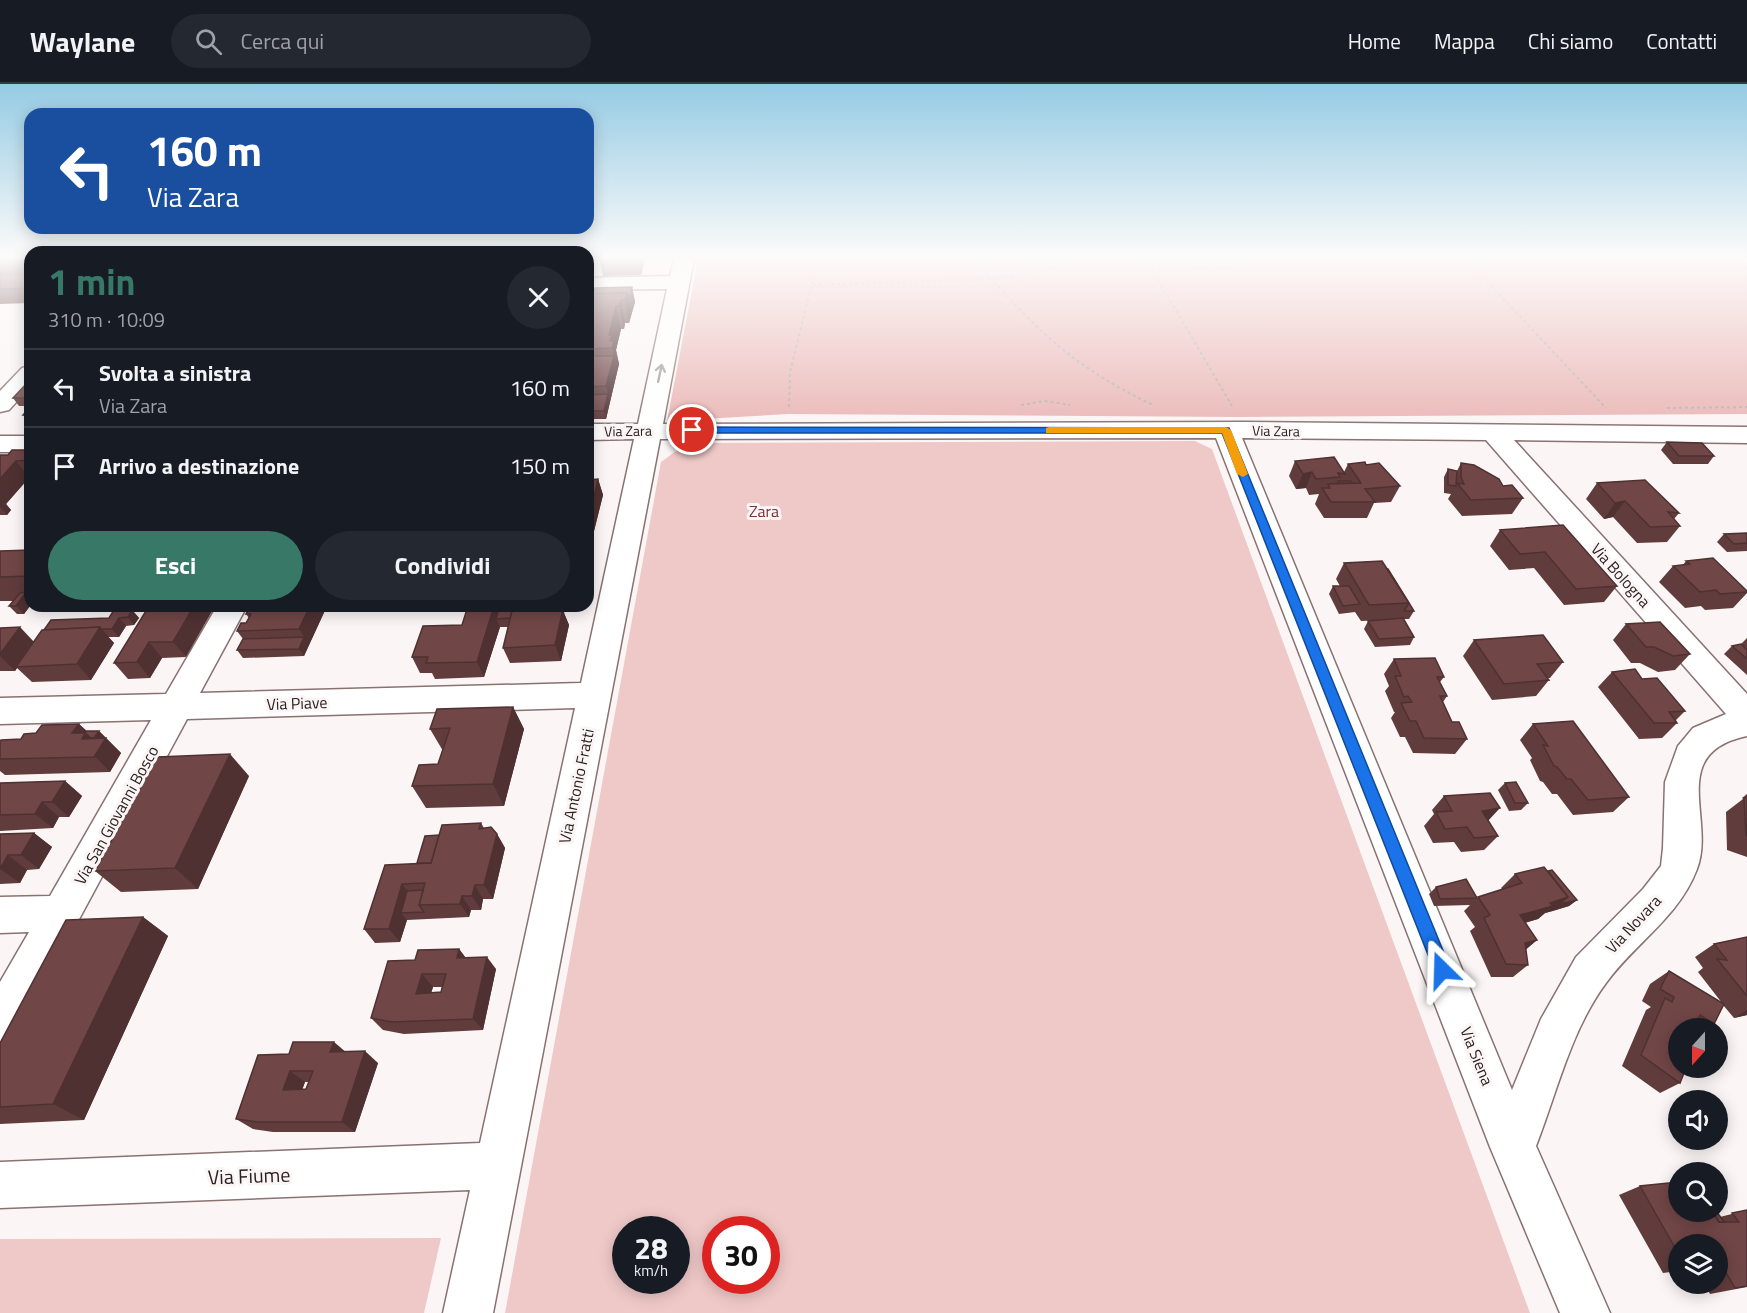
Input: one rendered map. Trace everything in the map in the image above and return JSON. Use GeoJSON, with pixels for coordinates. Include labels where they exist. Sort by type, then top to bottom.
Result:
{"type":"FeatureCollection","features":[{"type":"Feature","properties":{"kind":"street","name":"Via Antonio Fratti"},"geometry":{"type":"LineString","coordinates":[[468,1313],[673,316]]}},
{"type":"Feature","properties":{"kind":"street"},"geometry":{"type":"LineString","coordinates":[[0,405],[24,382]]}},
{"type":"Feature","properties":{"kind":"street","name":"Via Zara"},"geometry":{"type":"LineString","coordinates":[[594,432],[1235,430],[1747,435]]}},
{"type":"Feature","properties":{"kind":"street","name":"Via Siena"},"geometry":{"type":"LineString","coordinates":[[1235,430],[1514,1147],[1585,1313]]}},
{"type":"Feature","properties":{"kind":"street","name":"Via Bologna"},"geometry":{"type":"LineString","coordinates":[[1494,434],[1747,716]]}},
{"type":"Feature","properties":{"kind":"street"},"geometry":{"type":"LineString","coordinates":[[0,444],[24,444]]}},
{"type":"Feature","properties":{"kind":"street","name":"Via San Giovanni Bosco"},"geometry":{"type":"LineString","coordinates":[[0,1023],[229,612]]}},
{"type":"Feature","properties":{"kind":"street","name":"Via Piave"},"geometry":{"type":"LineString","coordinates":[[0,711],[595,695]]}},
{"type":"Feature","properties":{"kind":"street","name":"Via Novara"},"geometry":{"type":"LineString","coordinates":[[1514,1147],[1565,1014],[1576,993],[1592,969],[1666,891],[1675,877],[1681,863],[1683,843],[1681,819],[1683,772],[1694,749],[1704,738],[1713,733],[1747,723]]}},
{"type":"Feature","properties":{"kind":"street"},"geometry":{"type":"LineString","coordinates":[[0,915],[60,914]]}},
{"type":"Feature","properties":{"kind":"street","name":"Via Fiume"},"geometry":{"type":"LineString","coordinates":[[0,1185],[498,1166]]}},
{"type":"Feature","properties":{"kind":"path"},"geometry":{"type":"LineString","coordinates":[[788,414],[790,372],[801,316]]}},
{"type":"Feature","properties":{"kind":"path"},"geometry":{"type":"LineString","coordinates":[[1025,316],[1063,351],[1103,380],[1159,409]]}},
{"type":"Feature","properties":{"kind":"path"},"geometry":{"type":"LineString","coordinates":[[1176,316],[1235,430]]}},
{"type":"Feature","properties":{"kind":"path"},"geometry":{"type":"LineString","coordinates":[[1520,316],[1606,408]]}},
{"type":"Feature","properties":{"kind":"green space","name":"Zara"},"geometry":{"type":"Polygon","coordinates":[[[1195,441],[1212,449],[1530,1313],[505,1313],[661,462],[676,451],[698,443],[1195,441]]]}},
{"type":"Feature","properties":{"kind":"green space"},"geometry":{"type":"Polygon","coordinates":[[[441,1238],[424,1313],[0,1313],[0,1239],[441,1238]]]}},
{"type":"Feature","properties":{"kind":"shaded area"},"geometry":{"type":"Polygon","coordinates":[[[687,316],[1747,316],[1747,414],[1238,417],[788,414],[667,421],[687,316]]]}},
{"type":"Feature","properties":{"kind":"building"},"geometry":{"type":"Polygon","coordinates":[[[594,316],[614,316],[609,335],[612,335],[610,341],[614,341],[612,348],[594,349],[594,316]]]}},
{"type":"Feature","properties":{"kind":"building"},"geometry":{"type":"Polygon","coordinates":[[[594,356],[614,356],[606,386],[594,387],[594,356]]]}},
{"type":"Feature","properties":{"kind":"building"},"geometry":{"type":"Polygon","coordinates":[[[24,386],[24,398],[13,398],[24,386]]]}},
{"type":"Feature","properties":{"kind":"building"},"geometry":{"type":"Polygon","coordinates":[[[608,394],[604,411],[594,411],[594,395],[608,394]]]}},
{"type":"Feature","properties":{"kind":"building"},"geometry":{"type":"Polygon","coordinates":[[[1667,442],[1702,443],[1714,456],[1679,456],[1667,442]]]}},
{"type":"Feature","properties":{"kind":"building"},"geometry":{"type":"Polygon","coordinates":[[[12,450],[24,450],[24,460],[16,461],[0,479],[0,455],[8,455],[12,450]]]}},
{"type":"Feature","properties":{"kind":"building"},"geometry":{"type":"Polygon","coordinates":[[[1334,457],[1345,474],[1338,473],[1340,477],[1316,479],[1312,472],[1303,474],[1295,461],[1334,457]]]}},
{"type":"Feature","properties":{"kind":"building"},"geometry":{"type":"Polygon","coordinates":[[[1365,462],[1366,465],[1379,463],[1400,486],[1365,489],[1375,502],[1331,502],[1322,488],[1330,488],[1328,484],[1361,483],[1348,464],[1365,462]]]}},
{"type":"Feature","properties":{"kind":"building"},"geometry":{"type":"Polygon","coordinates":[[[1461,463],[1474,465],[1499,479],[1503,486],[1512,485],[1523,498],[1471,500],[1457,483],[1464,484],[1461,477],[1461,463]]]}},
{"type":"Feature","properties":{"kind":"building"},"geometry":{"type":"Polygon","coordinates":[[[1448,469],[1457,471],[1456,486],[1448,485],[1448,469]]]}},
{"type":"Feature","properties":{"kind":"building"},"geometry":{"type":"Polygon","coordinates":[[[594,479],[598,479],[594,496],[594,479]]]}},
{"type":"Feature","properties":{"kind":"building"},"geometry":{"type":"Polygon","coordinates":[[[1645,480],[1679,513],[1668,512],[1680,526],[1650,527],[1625,501],[1615,503],[1597,483],[1645,480]]]}},
{"type":"Feature","properties":{"kind":"building"},"geometry":{"type":"Polygon","coordinates":[[[1338,481],[1351,481],[1352,483],[1337,483],[1338,481]]]}},
{"type":"Feature","properties":{"kind":"building"},"geometry":{"type":"Polygon","coordinates":[[[1563,525],[1617,586],[1576,589],[1545,552],[1520,554],[1500,530],[1563,525]]]}},
{"type":"Feature","properties":{"kind":"building"},"geometry":{"type":"Polygon","coordinates":[[[1747,533],[1747,543],[1734,544],[1724,534],[1747,533]]]}},
{"type":"Feature","properties":{"kind":"building"},"geometry":{"type":"Polygon","coordinates":[[[24,550],[24,576],[0,577],[0,551],[24,550]]]}},
{"type":"Feature","properties":{"kind":"building"},"geometry":{"type":"Polygon","coordinates":[[[1713,558],[1747,592],[1720,594],[1716,590],[1700,592],[1673,566],[1690,564],[1686,561],[1713,558]]]}},
{"type":"Feature","properties":{"kind":"building"},"geometry":{"type":"Polygon","coordinates":[[[1382,561],[1409,603],[1369,605],[1344,563],[1382,561]]]}},
{"type":"Feature","properties":{"kind":"building"},"geometry":{"type":"Polygon","coordinates":[[[1388,569],[1414,611],[1404,611],[1409,603],[1388,569]]]}},
{"type":"Feature","properties":{"kind":"building"},"geometry":{"type":"Polygon","coordinates":[[[1333,586],[1349,586],[1360,604],[1343,606],[1333,586]]]}},
{"type":"Feature","properties":{"kind":"building"},"geometry":{"type":"Polygon","coordinates":[[[24,592],[24,595],[16,606],[9,606],[20,593],[24,592]]]}},
{"type":"Feature","properties":{"kind":"building"},"geometry":{"type":"Polygon","coordinates":[[[113,612],[131,612],[128,617],[119,618],[112,629],[101,629],[100,627],[44,630],[51,620],[109,618],[113,612]]]}},
{"type":"Feature","properties":{"kind":"building"},"geometry":{"type":"Polygon","coordinates":[[[145,612],[190,612],[173,642],[149,642],[137,662],[114,663],[145,612]]]}},
{"type":"Feature","properties":{"kind":"building"},"geometry":{"type":"Polygon","coordinates":[[[247,612],[307,612],[299,629],[237,631],[241,623],[246,623],[251,614],[246,614],[247,612]]]}},
{"type":"Feature","properties":{"kind":"building"},"geometry":{"type":"Polygon","coordinates":[[[466,612],[492,612],[477,662],[426,663],[428,657],[412,657],[423,626],[462,625],[466,612]]]}},
{"type":"Feature","properties":{"kind":"building"},"geometry":{"type":"Polygon","coordinates":[[[498,612],[512,612],[510,618],[496,619],[498,612]]]}},
{"type":"Feature","properties":{"kind":"building"},"geometry":{"type":"Polygon","coordinates":[[[512,612],[562,612],[555,645],[503,648],[512,612]]]}},
{"type":"Feature","properties":{"kind":"building"},"geometry":{"type":"Polygon","coordinates":[[[1403,618],[1414,637],[1379,639],[1368,621],[1403,618]]]}},
{"type":"Feature","properties":{"kind":"building"},"geometry":{"type":"Polygon","coordinates":[[[1660,622],[1690,654],[1673,656],[1654,647],[1646,647],[1626,624],[1660,622]]]}},
{"type":"Feature","properties":{"kind":"building"},"geometry":{"type":"Polygon","coordinates":[[[20,627],[0,654],[0,628],[20,627]]]}},
{"type":"Feature","properties":{"kind":"building"},"geometry":{"type":"Polygon","coordinates":[[[100,627],[77,664],[16,667],[42,630],[100,627]]]}},
{"type":"Feature","properties":{"kind":"building"},"geometry":{"type":"Polygon","coordinates":[[[1543,635],[1563,662],[1537,664],[1549,680],[1504,684],[1474,640],[1543,635]]]}},
{"type":"Feature","properties":{"kind":"building"},"geometry":{"type":"Polygon","coordinates":[[[304,637],[299,649],[237,650],[243,639],[304,637]]]}},
{"type":"Feature","properties":{"kind":"building"},"geometry":{"type":"Polygon","coordinates":[[[1741,644],[1747,650],[1747,659],[1732,646],[1741,644]]]}},
{"type":"Feature","properties":{"kind":"building"},"geometry":{"type":"Polygon","coordinates":[[[1435,658],[1444,677],[1437,677],[1447,696],[1440,696],[1452,722],[1459,722],[1467,739],[1424,738],[1416,721],[1410,721],[1401,703],[1412,702],[1408,696],[1404,697],[1395,676],[1401,676],[1394,659],[1435,658]]]}},
{"type":"Feature","properties":{"kind":"building"},"geometry":{"type":"Polygon","coordinates":[[[1635,669],[1642,679],[1657,678],[1685,711],[1669,712],[1677,723],[1654,723],[1612,672],[1635,669]]]}},
{"type":"Feature","properties":{"kind":"building"},"geometry":{"type":"Polygon","coordinates":[[[513,707],[493,784],[412,786],[419,765],[438,764],[450,728],[430,729],[437,709],[513,707]]]}},
{"type":"Feature","properties":{"kind":"building"},"geometry":{"type":"Polygon","coordinates":[[[1573,721],[1629,797],[1588,800],[1571,779],[1567,779],[1554,766],[1543,745],[1548,746],[1533,724],[1573,721]]]}},
{"type":"Feature","properties":{"kind":"building"},"geometry":{"type":"Polygon","coordinates":[[[79,724],[72,733],[85,733],[82,739],[106,738],[94,757],[0,759],[1,740],[21,739],[24,734],[36,733],[42,725],[79,724]]]}},
{"type":"Feature","properties":{"kind":"building"},"geometry":{"type":"Polygon","coordinates":[[[99,731],[94,738],[91,738],[85,733],[99,731]]]}},
{"type":"Feature","properties":{"kind":"building"},"geometry":{"type":"Polygon","coordinates":[[[230,754],[175,868],[95,871],[157,757],[230,754]]]}},
{"type":"Feature","properties":{"kind":"building"},"geometry":{"type":"Polygon","coordinates":[[[65,781],[52,802],[42,802],[35,814],[0,815],[0,783],[65,781]]]}},
{"type":"Feature","properties":{"kind":"building"},"geometry":{"type":"Polygon","coordinates":[[[1516,782],[1528,803],[1515,803],[1505,783],[1516,782]]]}},
{"type":"Feature","properties":{"kind":"building"},"geometry":{"type":"Polygon","coordinates":[[[1490,793],[1500,808],[1482,811],[1498,836],[1474,838],[1467,827],[1445,829],[1436,812],[1452,811],[1444,796],[1490,793]]]}},
{"type":"Feature","properties":{"kind":"building"},"geometry":{"type":"Polygon","coordinates":[[[1744,798],[1747,798],[1747,836],[1746,835],[1744,798]]]}},
{"type":"Feature","properties":{"kind":"building"},"geometry":{"type":"Polygon","coordinates":[[[481,823],[479,829],[491,827],[497,834],[484,885],[475,885],[472,896],[462,896],[460,904],[419,905],[425,883],[402,884],[389,929],[364,929],[385,865],[431,863],[442,825],[481,823]]]}},
{"type":"Feature","properties":{"kind":"building"},"geometry":{"type":"Polygon","coordinates":[[[34,833],[21,855],[8,855],[0,869],[0,834],[34,833]]]}},
{"type":"Feature","properties":{"kind":"building"},"geometry":{"type":"Polygon","coordinates":[[[439,835],[431,863],[417,863],[425,836],[439,835]]]}},
{"type":"Feature","properties":{"kind":"building"},"geometry":{"type":"Polygon","coordinates":[[[1544,867],[1568,897],[1550,903],[1553,906],[1520,915],[1537,940],[1525,943],[1528,965],[1506,964],[1484,918],[1490,915],[1478,897],[1522,883],[1515,874],[1544,867]]]}},
{"type":"Feature","properties":{"kind":"building"},"geometry":{"type":"Polygon","coordinates":[[[1552,870],[1577,900],[1560,904],[1568,897],[1548,871],[1552,870]]]}},
{"type":"Feature","properties":{"kind":"building"},"geometry":{"type":"Polygon","coordinates":[[[1466,879],[1477,898],[1440,899],[1436,887],[1466,879]]]}},
{"type":"Feature","properties":{"kind":"building"},"geometry":{"type":"Polygon","coordinates":[[[423,890],[419,905],[424,912],[401,913],[407,891],[423,890]]]}},
{"type":"Feature","properties":{"kind":"building"},"geometry":{"type":"Polygon","coordinates":[[[143,917],[53,1104],[0,1107],[0,1043],[66,920],[143,917]]]}},
{"type":"Feature","properties":{"kind":"building"},"geometry":{"type":"Polygon","coordinates":[[[1747,937],[1747,996],[1717,959],[1727,960],[1714,944],[1747,937]]]}},
{"type":"Feature","properties":{"kind":"building"},"geometry":{"type":"Polygon","coordinates":[[[459,949],[457,958],[487,957],[473,1019],[392,1022],[371,1018],[388,961],[415,960],[418,950],[459,949]],[[422,974],[416,994],[441,992],[446,974],[422,974]]]}},
{"type":"Feature","properties":{"kind":"building"},"geometry":{"type":"Polygon","coordinates":[[[1669,971],[1724,1004],[1717,1018],[1705,1018],[1700,1015],[1698,1018],[1668,1018],[1668,1074],[1641,1055],[1665,998],[1672,1002],[1674,997],[1660,989],[1669,971]]]}},
{"type":"Feature","properties":{"kind":"building"},"geometry":{"type":"Polygon","coordinates":[[[293,1042],[334,1042],[330,1052],[365,1051],[342,1122],[257,1122],[236,1119],[258,1055],[289,1054],[293,1042]],[[290,1071],[283,1090],[306,1089],[313,1071],[290,1071]]]}},
{"type":"Feature","properties":{"kind":"building"},"geometry":{"type":"Polygon","coordinates":[[[1668,1183],[1668,1222],[1739,1222],[1732,1213],[1747,1210],[1747,1286],[1735,1288],[1728,1276],[1728,1234],[1668,1235],[1640,1186],[1668,1183]]]}},
{"type":"Feature","properties":{"kind":"slow traffic"},"geometry":{"type":"LineString","coordinates":[[1049,430],[1226,430],[1243,474]]}},
{"type":"Feature","properties":{"kind":"route"},"geometry":{"type":"LineString","coordinates":[[692,430],[1226,430],[1442,970]]}}]}
